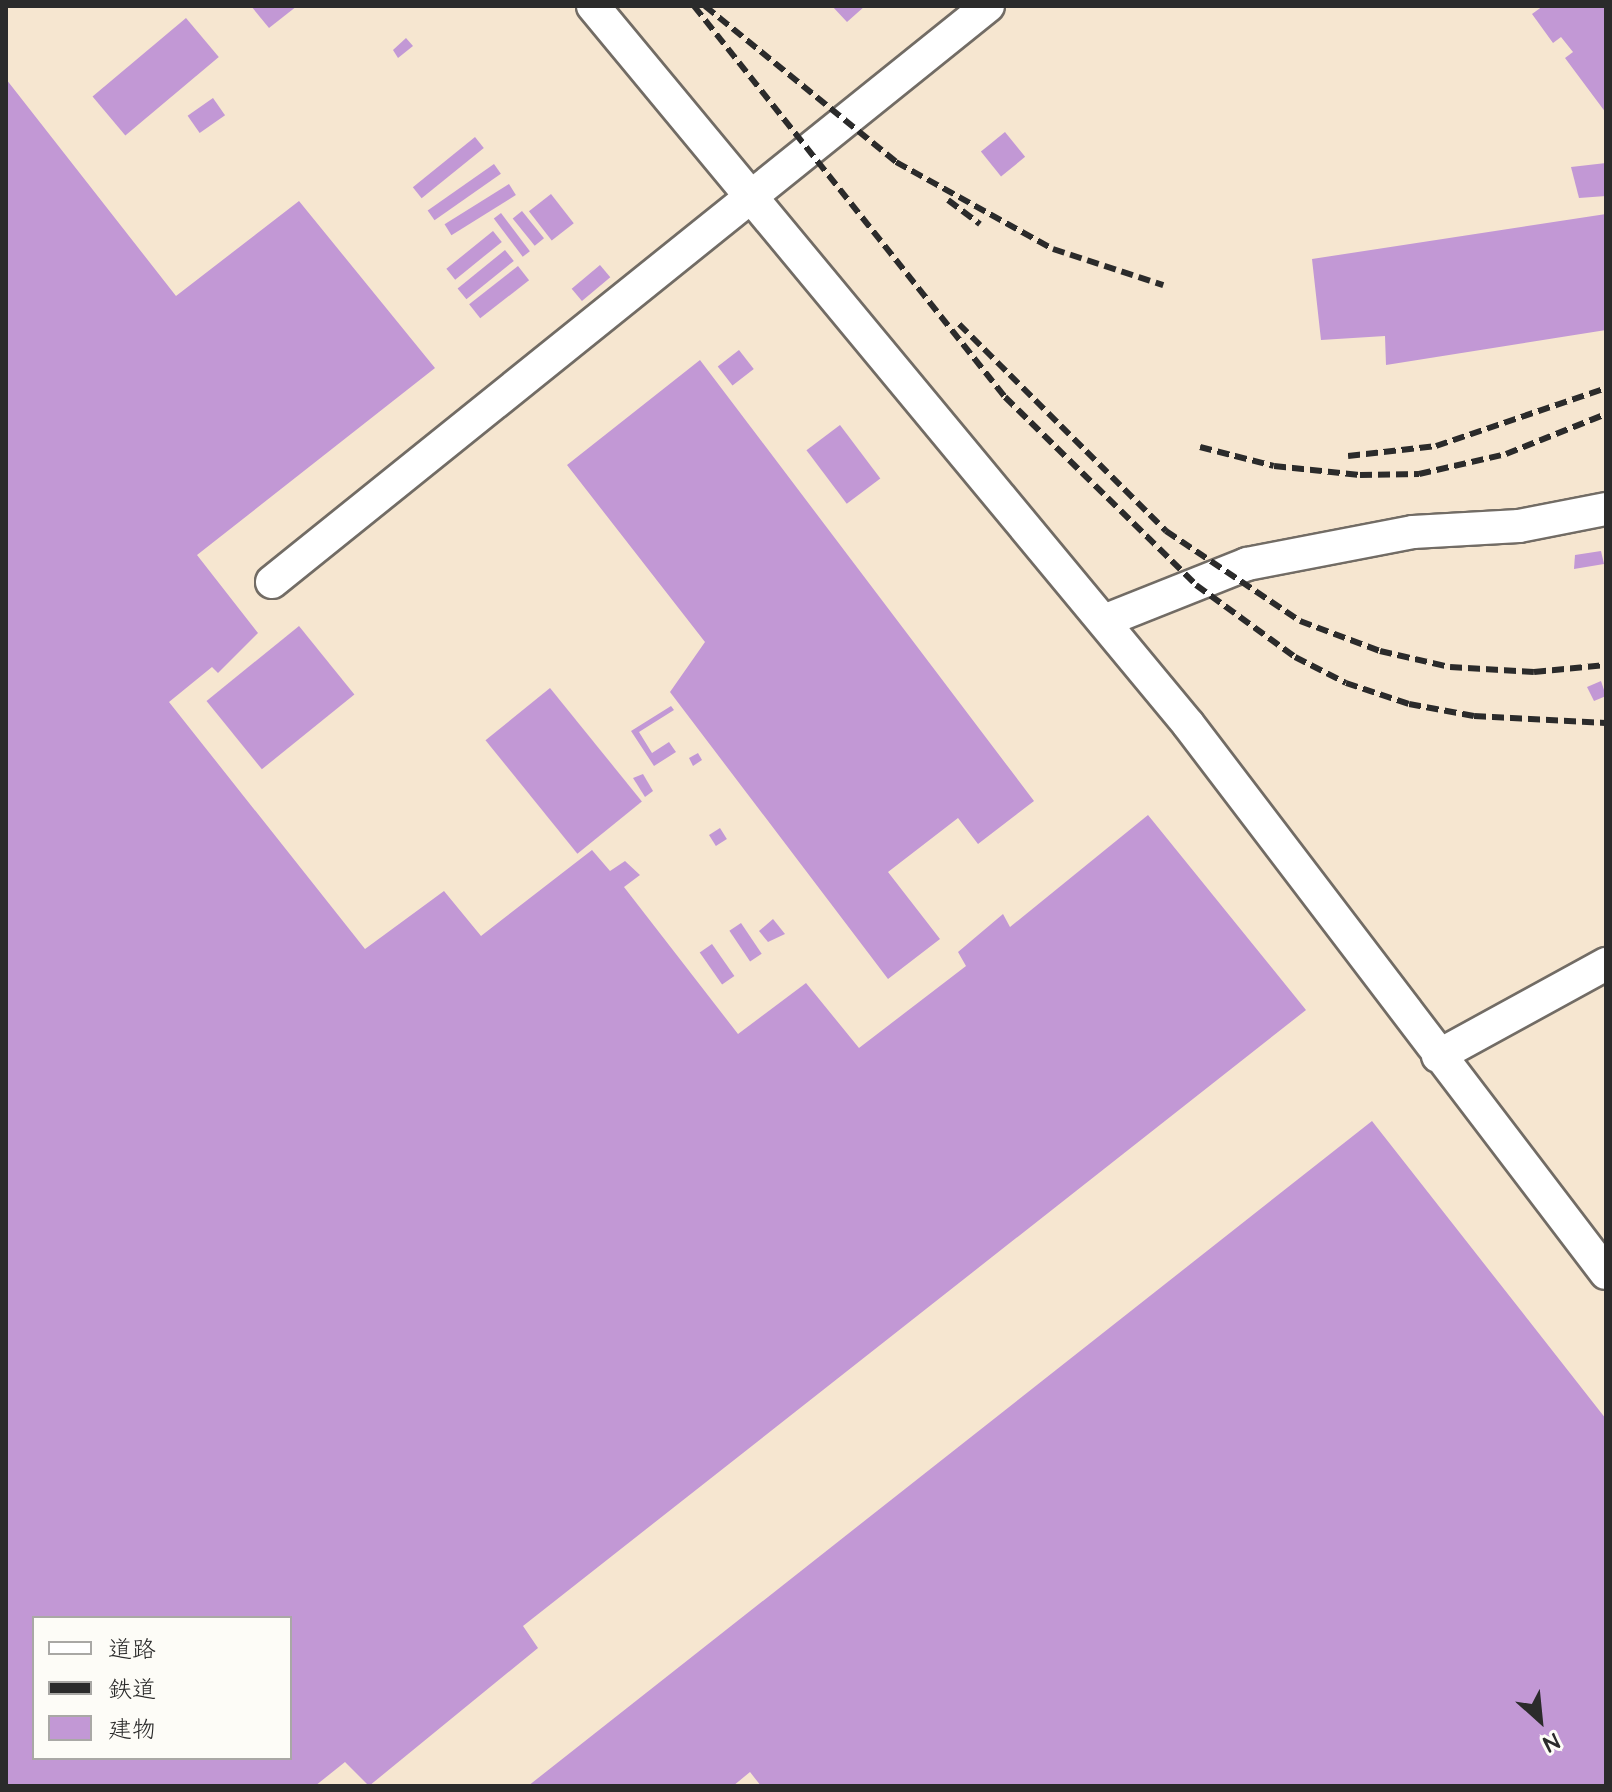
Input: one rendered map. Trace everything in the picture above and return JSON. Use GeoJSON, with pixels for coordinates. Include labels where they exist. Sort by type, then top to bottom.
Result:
{"type":"FeatureCollection","features":[{"type":"Feature","properties":{"kind":"street"},"geometry":{"type":"LineString","coordinates":[[593,6],[1188,724],[1606,1273]]}},
{"type":"Feature","properties":{"kind":"street"},"geometry":{"type":"LineString","coordinates":[[272,582],[988,6]]}},
{"type":"Feature","properties":{"kind":"street"},"geometry":{"type":"LineString","coordinates":[[1104,621],[1247,564],[1413,532],[1519,526],[1606,509]]}},
{"type":"Feature","properties":{"kind":"street"},"geometry":{"type":"LineString","coordinates":[[1438,1056],[1606,964]]}},
{"type":"Feature","properties":{"kind":"building"},"geometry":{"type":"Polygon","coordinates":[[[251,6],[297,6],[269,28],[251,6]]]}},
{"type":"Feature","properties":{"kind":"building"},"geometry":{"type":"Polygon","coordinates":[[[832,6],[865,6],[847,22],[832,6]]]}},
{"type":"Feature","properties":{"kind":"building"},"geometry":{"type":"Polygon","coordinates":[[[1543,6],[1606,6],[1606,113],[1565,58],[1573,52],[1561,37],[1553,43],[1532,14],[1543,6]]]}},
{"type":"Feature","properties":{"kind":"building"},"geometry":{"type":"Polygon","coordinates":[[[186,18],[219,57],[125,135],[93,96],[186,18]]]}},
{"type":"Feature","properties":{"kind":"building"},"geometry":{"type":"Polygon","coordinates":[[[406,38],[413,46],[398,58],[393,50],[406,38]]]}},
{"type":"Feature","properties":{"kind":"building"},"geometry":{"type":"Polygon","coordinates":[[[6,79],[176,296],[299,201],[435,368],[197,555],[258,633],[218,673],[212,667],[169,702],[365,949],[444,891],[481,936],[592,850],[610,871],[625,861],[640,875],[624,887],[738,1034],[806,983],[859,1048],[966,966],[958,952],[1003,914],[1010,927],[1148,815],[1306,1010],[523,1626],[538,1648],[369,1786],[345,1762],[315,1786],[6,1786],[6,79]]]}},
{"type":"Feature","properties":{"kind":"building"},"geometry":{"type":"Polygon","coordinates":[[[213,98],[225,115],[200,133],[188,116],[213,98]]]}},
{"type":"Feature","properties":{"kind":"building"},"geometry":{"type":"Polygon","coordinates":[[[1005,132],[1025,157],[1001,176],[981,152],[1005,132]]]}},
{"type":"Feature","properties":{"kind":"building"},"geometry":{"type":"Polygon","coordinates":[[[475,137],[484,148],[422,198],[413,187],[475,137]]]}},
{"type":"Feature","properties":{"kind":"building"},"geometry":{"type":"Polygon","coordinates":[[[1606,163],[1606,196],[1579,198],[1571,167],[1606,163]]]}},
{"type":"Feature","properties":{"kind":"building"},"geometry":{"type":"Polygon","coordinates":[[[494,164],[501,174],[435,220],[428,210],[494,164]]]}},
{"type":"Feature","properties":{"kind":"building"},"geometry":{"type":"Polygon","coordinates":[[[509,184],[516,195],[451,235],[445,224],[509,184]]]}},
{"type":"Feature","properties":{"kind":"building"},"geometry":{"type":"Polygon","coordinates":[[[551,194],[574,223],[552,240],[529,211],[551,194]]]}},
{"type":"Feature","properties":{"kind":"building"},"geometry":{"type":"Polygon","coordinates":[[[522,211],[544,238],[535,246],[513,219],[522,211]]]}},
{"type":"Feature","properties":{"kind":"building"},"geometry":{"type":"Polygon","coordinates":[[[501,213],[530,251],[523,257],[494,218],[501,213]]]}},
{"type":"Feature","properties":{"kind":"building"},"geometry":{"type":"Polygon","coordinates":[[[1606,214],[1606,330],[1386,365],[1385,336],[1321,340],[1312,259],[1606,214]]]}},
{"type":"Feature","properties":{"kind":"building"},"geometry":{"type":"Polygon","coordinates":[[[493,231],[502,242],[455,280],[446,269],[493,231]]]}},
{"type":"Feature","properties":{"kind":"building"},"geometry":{"type":"Polygon","coordinates":[[[505,250],[514,261],[466,299],[458,288],[505,250]]]}},
{"type":"Feature","properties":{"kind":"building"},"geometry":{"type":"Polygon","coordinates":[[[600,265],[610,277],[582,301],[572,289],[600,265]]]}},
{"type":"Feature","properties":{"kind":"building"},"geometry":{"type":"Polygon","coordinates":[[[518,266],[529,280],[480,318],[469,304],[518,266]]]}},
{"type":"Feature","properties":{"kind":"building"},"geometry":{"type":"Polygon","coordinates":[[[739,350],[754,369],[732,386],[718,367],[739,350]]]}},
{"type":"Feature","properties":{"kind":"building"},"geometry":{"type":"Polygon","coordinates":[[[700,360],[1034,801],[978,844],[958,818],[888,872],[940,939],[888,979],[670,692],[705,642],[567,465],[700,360]]]}},
{"type":"Feature","properties":{"kind":"building"},"geometry":{"type":"Polygon","coordinates":[[[840,425],[880,479],[847,504],[806,450],[840,425]]]}},
{"type":"Feature","properties":{"kind":"building"},"geometry":{"type":"Polygon","coordinates":[[[1601,551],[1604,564],[1574,569],[1575,555],[1601,551]]]}},
{"type":"Feature","properties":{"kind":"building"},"geometry":{"type":"Polygon","coordinates":[[[299,626],[354,694],[262,769],[207,701],[299,626]]]}},
{"type":"Feature","properties":{"kind":"building"},"geometry":{"type":"Polygon","coordinates":[[[1601,681],[1606,696],[1594,701],[1587,687],[1601,681]]]}},
{"type":"Feature","properties":{"kind":"building"},"geometry":{"type":"Polygon","coordinates":[[[550,688],[642,801],[577,854],[485,740],[550,688]]]}},
{"type":"Feature","properties":{"kind":"building"},"geometry":{"type":"Polygon","coordinates":[[[671,706],[674,710],[639,732],[652,753],[669,742],[676,752],[654,766],[631,731],[671,706]]]}},
{"type":"Feature","properties":{"kind":"building"},"geometry":{"type":"Polygon","coordinates":[[[698,753],[702,760],[693,766],[689,758],[698,753]]]}},
{"type":"Feature","properties":{"kind":"building"},"geometry":{"type":"Polygon","coordinates":[[[643,774],[653,791],[645,797],[633,778],[643,774]]]}},
{"type":"Feature","properties":{"kind":"building"},"geometry":{"type":"Polygon","coordinates":[[[720,828],[727,839],[716,846],[709,835],[720,828]]]}},
{"type":"Feature","properties":{"kind":"building"},"geometry":{"type":"Polygon","coordinates":[[[773,919],[785,934],[768,942],[759,931],[773,919]]]}},
{"type":"Feature","properties":{"kind":"building"},"geometry":{"type":"Polygon","coordinates":[[[741,923],[762,954],[750,962],[729,931],[741,923]]]}},
{"type":"Feature","properties":{"kind":"building"},"geometry":{"type":"Polygon","coordinates":[[[712,944],[734,976],[722,985],[700,953],[712,944]]]}},
{"type":"Feature","properties":{"kind":"building"},"geometry":{"type":"Polygon","coordinates":[[[1372,1121],[1606,1419],[1606,1786],[761,1786],[750,1772],[733,1786],[528,1786],[1372,1121]]]}},
{"type":"Feature","properties":{"kind":"railway"},"geometry":{"type":"LineString","coordinates":[[694,6],[1005,397],[1196,585],[1295,657],[1346,683],[1409,704],[1474,716],[1606,723]]}},
{"type":"Feature","properties":{"kind":"railway"},"geometry":{"type":"LineString","coordinates":[[705,6],[896,162],[1053,249],[1163,285]]}},
{"type":"Feature","properties":{"kind":"railway"},"geometry":{"type":"LineString","coordinates":[[948,200],[980,224]]}},
{"type":"Feature","properties":{"kind":"railway"},"geometry":{"type":"LineString","coordinates":[[959,324],[1166,531],[1300,621],[1380,651],[1450,667],[1534,672],[1606,665]]}},
{"type":"Feature","properties":{"kind":"railway"},"geometry":{"type":"LineString","coordinates":[[1348,456],[1436,446],[1606,388]]}},
{"type":"Feature","properties":{"kind":"railway"},"geometry":{"type":"LineString","coordinates":[[1200,447],[1274,466],[1360,475],[1419,474],[1506,454],[1606,414]]}}]}
